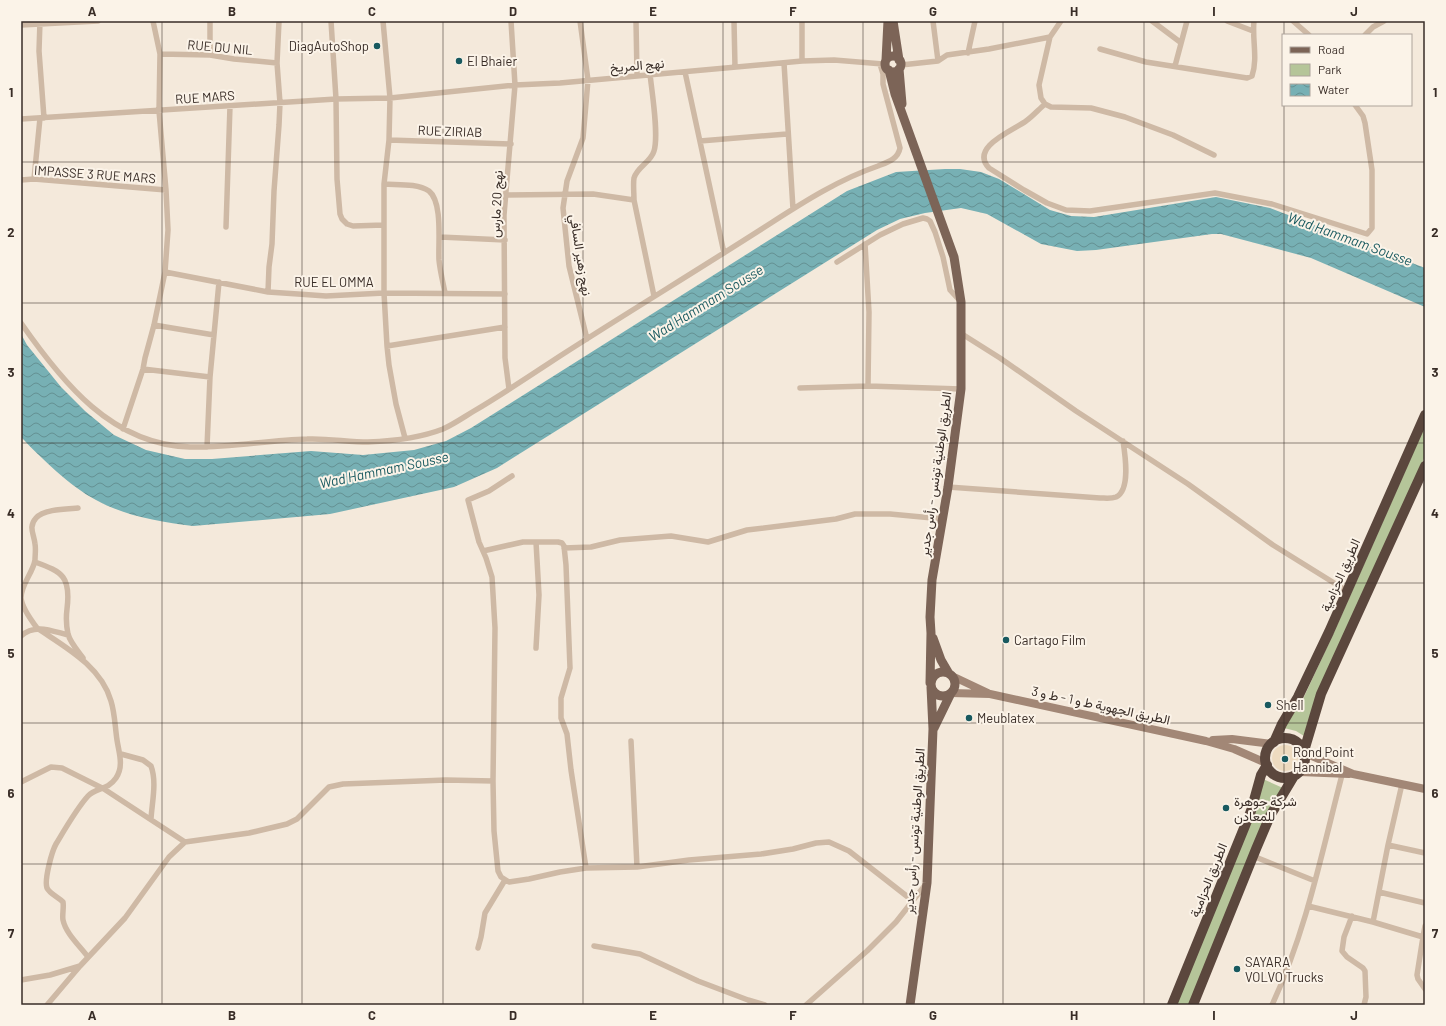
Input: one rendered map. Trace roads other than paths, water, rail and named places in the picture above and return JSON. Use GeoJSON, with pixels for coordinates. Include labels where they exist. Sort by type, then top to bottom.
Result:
{"type":"FeatureCollection","features":[{"type":"Feature","properties":{"kind":"highway","name":"الطريق الحزامية"},"geometry":{"type":"LineString","coordinates":[[1172,1005],[1251,811],[1261,775],[1266,764],[1266,755],[1312,670],[1425,415]]}},
{"type":"Feature","properties":{"kind":"highway"},"geometry":{"type":"LineString","coordinates":[[1193,1005],[1270,816],[1305,763],[1304,752],[1321,694],[1425,466]]}},
{"type":"Feature","properties":{"kind":"highway"},"geometry":{"type":"LineString","coordinates":[[1273,743],[1284,738],[1290,739],[1299,744],[1304,752]]}},
{"type":"Feature","properties":{"kind":"highway"},"geometry":{"type":"LineString","coordinates":[[1266,764],[1269,770],[1278,777],[1284,778],[1297,774]]}},
{"type":"Feature","properties":{"kind":"main road","name":"الطريق الوطنية تونس - رأس جدير"},"geometry":{"type":"LineString","coordinates":[[888,21],[885,65],[954,257],[961,302],[962,334],[961,389],[948,487],[932,580],[930,617],[930,685],[933,730],[927,883],[910,1005]]}},
{"type":"Feature","properties":{"kind":"main road","name":"الطريق الوطنية تونس - رأس جدير"},"geometry":{"type":"LineString","coordinates":[[894,21],[900,64],[902,111]]}},
{"type":"Feature","properties":{"kind":"main road"},"geometry":{"type":"LineString","coordinates":[[894,56],[900,64],[895,71],[885,65],[889,57],[894,56]]}},
{"type":"Feature","properties":{"kind":"main road","name":"الطريق الوطنية تونس - رأس جدير"},"geometry":{"type":"LineString","coordinates":[[931,633],[941,660],[950,674]]}},
{"type":"Feature","properties":{"kind":"main road"},"geometry":{"type":"LineString","coordinates":[[938,672],[950,674],[955,683],[951,693],[942,696],[937,695],[930,685],[934,674],[938,672]]}},
{"type":"Feature","properties":{"kind":"main road","name":"الطريق الجهوية ط و 1 - ط و 3"},"geometry":{"type":"LineString","coordinates":[[950,674],[990,694]]}},
{"type":"Feature","properties":{"kind":"main road","name":"الطريق الوطنية تونس - رأس جدير"},"geometry":{"type":"LineString","coordinates":[[933,730],[951,693]]}},
{"type":"Feature","properties":{"kind":"main road","name":"الطريق الجهوية ط و 1 - ط و 3"},"geometry":{"type":"LineString","coordinates":[[951,693],[990,694],[1206,740],[1234,749],[1266,764]]}},
{"type":"Feature","properties":{"kind":"main road","name":"الطريق الجهوية ط و 1 - ط و 3"},"geometry":{"type":"LineString","coordinates":[[1206,740],[1232,739],[1273,743]]}},
{"type":"Feature","properties":{"kind":"main road"},"geometry":{"type":"LineString","coordinates":[[1304,752],[1353,774]]}},
{"type":"Feature","properties":{"kind":"main road"},"geometry":{"type":"LineString","coordinates":[[1297,774],[1353,774],[1425,789]]}},
{"type":"Feature","properties":{"kind":"street"},"geometry":{"type":"LineString","coordinates":[[21,25],[98,21]]}},
{"type":"Feature","properties":{"kind":"street"},"geometry":{"type":"LineString","coordinates":[[123,429],[143,369],[165,272],[168,230],[159,111],[160,54],[153,21]]}},
{"type":"Feature","properties":{"kind":"street"},"geometry":{"type":"LineString","coordinates":[[210,21],[210,55]]}},
{"type":"Feature","properties":{"kind":"street"},"geometry":{"type":"LineString","coordinates":[[268,292],[280,103],[277,63],[279,21]]}},
{"type":"Feature","properties":{"kind":"street"},"geometry":{"type":"LineString","coordinates":[[331,21],[336,99],[337,179],[342,219],[347,224],[353,226],[384,224]]}},
{"type":"Feature","properties":{"kind":"street"},"geometry":{"type":"LineString","coordinates":[[383,21],[390,98],[389,140],[384,184],[384,293],[387,346],[392,383],[405,438]]}},
{"type":"Feature","properties":{"kind":"street","name":"نهج 20 مارس"},"geometry":{"type":"LineString","coordinates":[[509,389],[505,358],[505,195],[511,144],[515,85],[511,21]]}},
{"type":"Feature","properties":{"kind":"street","name":"نهج زهير السافي"},"geometry":{"type":"LineString","coordinates":[[580,21],[588,80],[583,138],[567,181],[564,215],[569,266],[587,339]]}},
{"type":"Feature","properties":{"kind":"street"},"geometry":{"type":"LineString","coordinates":[[636,21],[637,75]]}},
{"type":"Feature","properties":{"kind":"street"},"geometry":{"type":"LineString","coordinates":[[734,21],[735,67]]}},
{"type":"Feature","properties":{"kind":"street"},"geometry":{"type":"LineString","coordinates":[[802,21],[802,61]]}},
{"type":"Feature","properties":{"kind":"street"},"geometry":{"type":"LineString","coordinates":[[933,21],[938,62]]}},
{"type":"Feature","properties":{"kind":"street"},"geometry":{"type":"LineString","coordinates":[[968,52],[975,21]]}},
{"type":"Feature","properties":{"kind":"street"},"geometry":{"type":"LineString","coordinates":[[1061,21],[1050,37],[1039,85],[1045,104],[1051,107],[1091,108],[1125,117],[1173,135],[1214,155]]}},
{"type":"Feature","properties":{"kind":"street"},"geometry":{"type":"LineString","coordinates":[[1152,21],[1180,42]]}},
{"type":"Feature","properties":{"kind":"street"},"geometry":{"type":"LineString","coordinates":[[1175,66],[1180,42],[1187,21]]}},
{"type":"Feature","properties":{"kind":"street"},"geometry":{"type":"LineString","coordinates":[[1227,21],[1253,31]]}},
{"type":"Feature","properties":{"kind":"street"},"geometry":{"type":"LineString","coordinates":[[1100,49],[1146,62],[1250,78],[1255,65],[1253,31],[1254,21]]}},
{"type":"Feature","properties":{"kind":"street"},"geometry":{"type":"LineString","coordinates":[[1293,21],[1308,34]]}},
{"type":"Feature","properties":{"kind":"street"},"geometry":{"type":"LineString","coordinates":[[1366,34],[1373,24],[1384,21]]}},
{"type":"Feature","properties":{"kind":"street"},"geometry":{"type":"LineString","coordinates":[[34,179],[42,118],[39,51],[40,23]]}},
{"type":"Feature","properties":{"kind":"street"},"geometry":{"type":"LineString","coordinates":[[900,64],[938,62],[947,55],[1050,37]]}},
{"type":"Feature","properties":{"kind":"street","name":"RUE DU NIL"},"geometry":{"type":"LineString","coordinates":[[160,54],[210,55],[277,63]]}},
{"type":"Feature","properties":{"kind":"street","name":"نهج المريخ"},"geometry":{"type":"LineString","coordinates":[[390,98],[515,85],[685,72],[802,61],[834,60],[885,65]]}},
{"type":"Feature","properties":{"kind":"street"},"geometry":{"type":"LineString","coordinates":[[784,63],[787,134],[793,209]]}},
{"type":"Feature","properties":{"kind":"street"},"geometry":{"type":"LineString","coordinates":[[21,323],[42,353],[63,378],[94,410],[123,429],[159,443],[187,447],[207,447],[308,439],[367,442],[426,434],[446,428],[793,209],[859,172],[884,164],[895,158],[899,154],[900,148],[883,84],[885,65]]}},
{"type":"Feature","properties":{"kind":"street"},"geometry":{"type":"LineString","coordinates":[[685,72],[724,253]]}},
{"type":"Feature","properties":{"kind":"street"},"geometry":{"type":"LineString","coordinates":[[650,74],[655,138],[654,149],[652,156],[637,173],[634,179],[634,200],[654,296]]}},
{"type":"Feature","properties":{"kind":"street","name":"RUE MARS"},"geometry":{"type":"LineString","coordinates":[[21,119],[336,99],[390,98]]}},
{"type":"Feature","properties":{"kind":"street"},"geometry":{"type":"LineString","coordinates":[[1045,104],[1026,121],[1000,136],[986,152],[984,160],[985,164],[989,168],[1024,190],[1058,207],[1066,210],[1090,211],[1215,193],[1272,204],[1367,234],[1372,228],[1372,170],[1365,123],[1363,116],[1356,106]]}},
{"type":"Feature","properties":{"kind":"street"},"geometry":{"type":"LineString","coordinates":[[226,227],[230,106]]}},
{"type":"Feature","properties":{"kind":"street"},"geometry":{"type":"LineString","coordinates":[[700,141],[787,134]]}},
{"type":"Feature","properties":{"kind":"street","name":"RUE ZIRIAB"},"geometry":{"type":"LineString","coordinates":[[389,140],[511,144]]}},
{"type":"Feature","properties":{"kind":"street","name":"IMPASSE 3 RUE MARS"},"geometry":{"type":"LineString","coordinates":[[21,180],[34,179],[166,190]]}},
{"type":"Feature","properties":{"kind":"street"},"geometry":{"type":"LineString","coordinates":[[384,184],[419,187],[428,191],[434,199],[440,237],[439,260],[445,293]]}},
{"type":"Feature","properties":{"kind":"street"},"geometry":{"type":"LineString","coordinates":[[505,195],[592,194],[634,200]]}},
{"type":"Feature","properties":{"kind":"street"},"geometry":{"type":"LineString","coordinates":[[837,262],[880,234],[903,224],[923,218],[927,219],[930,221],[935,232],[943,258],[950,291],[961,302]]}},
{"type":"Feature","properties":{"kind":"street"},"geometry":{"type":"LineString","coordinates":[[440,237],[505,240]]}},
{"type":"Feature","properties":{"kind":"street"},"geometry":{"type":"LineString","coordinates":[[865,244],[869,312],[868,386]]}},
{"type":"Feature","properties":{"kind":"street","name":"RUE EL OMMA"},"geometry":{"type":"LineString","coordinates":[[165,272],[268,292],[326,296],[384,293],[505,294]]}},
{"type":"Feature","properties":{"kind":"street"},"geometry":{"type":"LineString","coordinates":[[207,447],[210,377],[219,282]]}},
{"type":"Feature","properties":{"kind":"street"},"geometry":{"type":"LineString","coordinates":[[154,325],[214,335]]}},
{"type":"Feature","properties":{"kind":"street"},"geometry":{"type":"LineString","coordinates":[[387,346],[505,327]]}},
{"type":"Feature","properties":{"kind":"street"},"geometry":{"type":"LineString","coordinates":[[962,334],[1188,484],[1273,545],[1347,591]]}},
{"type":"Feature","properties":{"kind":"street"},"geometry":{"type":"LineString","coordinates":[[143,369],[210,377]]}},
{"type":"Feature","properties":{"kind":"street"},"geometry":{"type":"LineString","coordinates":[[800,388],[868,386],[961,389]]}},
{"type":"Feature","properties":{"kind":"street"},"geometry":{"type":"LineString","coordinates":[[948,487],[1114,498],[1123,490],[1125,481],[1123,441]]}},
{"type":"Feature","properties":{"kind":"street"},"geometry":{"type":"LineString","coordinates":[[512,476],[489,491],[468,500],[479,542],[492,577],[495,628],[493,781],[494,831],[498,871],[505,880],[509,882],[517,881],[586,868],[637,868],[689,860],[760,854],[793,849],[816,843],[829,842],[849,851],[913,900]]}},
{"type":"Feature","properties":{"kind":"street"},"geometry":{"type":"LineString","coordinates":[[78,508],[55,510],[40,515],[32,524],[35,543],[35,562],[22,589],[21,599],[31,621],[37,628],[86,663]]}},
{"type":"Feature","properties":{"kind":"street"},"geometry":{"type":"LineString","coordinates":[[564,548],[591,547],[620,540],[671,536],[708,542],[747,530],[836,519],[854,514],[890,514],[943,519]]}},
{"type":"Feature","properties":{"kind":"street"},"geometry":{"type":"LineString","coordinates":[[483,551],[523,542],[560,542],[564,548],[569,623],[570,668],[561,698],[561,718],[567,734],[586,868]]}},
{"type":"Feature","properties":{"kind":"street"},"geometry":{"type":"LineString","coordinates":[[536,542],[539,595],[536,648]]}},
{"type":"Feature","properties":{"kind":"street"},"geometry":{"type":"LineString","coordinates":[[35,562],[57,570],[67,584],[69,594],[66,622],[68,635],[86,663],[101,680],[111,699],[117,741],[121,754],[120,768],[116,778],[104,789],[97,790],[89,795],[55,845],[46,880],[47,887],[51,893],[63,902],[63,919],[66,928],[88,957]]}},
{"type":"Feature","properties":{"kind":"street"},"geometry":{"type":"LineString","coordinates":[[21,636],[28,631],[37,628],[68,635]]}},
{"type":"Feature","properties":{"kind":"street"},"geometry":{"type":"LineString","coordinates":[[631,741],[637,868]]}},
{"type":"Feature","properties":{"kind":"street"},"geometry":{"type":"LineString","coordinates":[[121,754],[143,760],[151,766],[153,775],[151,819]]}},
{"type":"Feature","properties":{"kind":"street"},"geometry":{"type":"LineString","coordinates":[[21,782],[50,768],[62,768],[104,789],[185,842]]}},
{"type":"Feature","properties":{"kind":"street"},"geometry":{"type":"LineString","coordinates":[[1272,1005],[1294,952],[1308,906],[1342,774]]}},
{"type":"Feature","properties":{"kind":"street"},"geometry":{"type":"LineString","coordinates":[[47,1005],[88,957],[125,918],[169,857],[185,842],[250,833],[287,824],[297,819],[309,809],[320,794],[329,787],[343,784],[446,780],[493,781]]}},
{"type":"Feature","properties":{"kind":"street"},"geometry":{"type":"LineString","coordinates":[[1373,922],[1402,784]]}},
{"type":"Feature","properties":{"kind":"street"},"geometry":{"type":"LineString","coordinates":[[1388,845],[1425,853]]}},
{"type":"Feature","properties":{"kind":"street"},"geometry":{"type":"LineString","coordinates":[[1253,856],[1315,881]]}},
{"type":"Feature","properties":{"kind":"street"},"geometry":{"type":"LineString","coordinates":[[478,948],[482,936],[486,913],[505,880]]}},
{"type":"Feature","properties":{"kind":"street"},"geometry":{"type":"LineString","coordinates":[[806,1005],[896,922],[927,883]]}},
{"type":"Feature","properties":{"kind":"street"},"geometry":{"type":"LineString","coordinates":[[1379,892],[1425,902]]}},
{"type":"Feature","properties":{"kind":"street"},"geometry":{"type":"LineString","coordinates":[[1308,906],[1352,916],[1424,938]]}},
{"type":"Feature","properties":{"kind":"street"},"geometry":{"type":"LineString","coordinates":[[1352,916],[1344,937],[1342,951],[1346,958],[1363,968],[1365,971],[1366,998],[1364,1005]]}},
{"type":"Feature","properties":{"kind":"street"},"geometry":{"type":"LineString","coordinates":[[1425,926],[1417,975],[1425,989]]}},
{"type":"Feature","properties":{"kind":"street"},"geometry":{"type":"LineString","coordinates":[[594,946],[640,954],[698,981],[765,1005]]}},
{"type":"Feature","properties":{"kind":"street"},"geometry":{"type":"LineString","coordinates":[[21,980],[50,975],[80,966]]}},
{"type":"Feature","properties":{"kind":"water","name":"Wad Hammam Sousse"},"geometry":{"type":"Polygon","coordinates":[[[960,169],[981,172],[999,179],[1050,210],[1071,216],[1094,217],[1216,197],[1270,208],[1425,268],[1425,307],[1311,258],[1221,234],[1096,250],[1077,251],[1041,244],[987,214],[961,208],[925,213],[900,219],[877,230],[497,468],[454,487],[330,514],[193,526],[143,518],[107,506],[66,480],[21,437],[21,334],[27,345],[61,387],[85,411],[114,435],[146,450],[185,459],[212,459],[311,451],[363,455],[414,450],[446,441],[471,428],[847,191],[896,172],[960,169]]]}},
{"type":"Feature","properties":{"kind":"place","name":"DiagAutoShop"},"geometry":{"type":"Point","coordinates":[377,46]}},
{"type":"Feature","properties":{"kind":"place","name":"El Bhaier"},"geometry":{"type":"Point","coordinates":[459,61]}},
{"type":"Feature","properties":{"kind":"place","name":"Cartago Film"},"geometry":{"type":"Point","coordinates":[1006,640]}},
{"type":"Feature","properties":{"kind":"place","name":"Shell"},"geometry":{"type":"Point","coordinates":[1268,705]}},
{"type":"Feature","properties":{"kind":"place","name":"Meublatex"},"geometry":{"type":"Point","coordinates":[969,718]}},
{"type":"Feature","properties":{"kind":"place","name":"Rond Point Hannibal"},"geometry":{"type":"Point","coordinates":[1285,759]}},
{"type":"Feature","properties":{"kind":"place","name":"شركة جوهرة للمعادن"},"geometry":{"type":"Point","coordinates":[1226,808]}},
{"type":"Feature","properties":{"kind":"place","name":"SAYARA VOLVO Trucks"},"geometry":{"type":"Point","coordinates":[1237,969]}}]}
